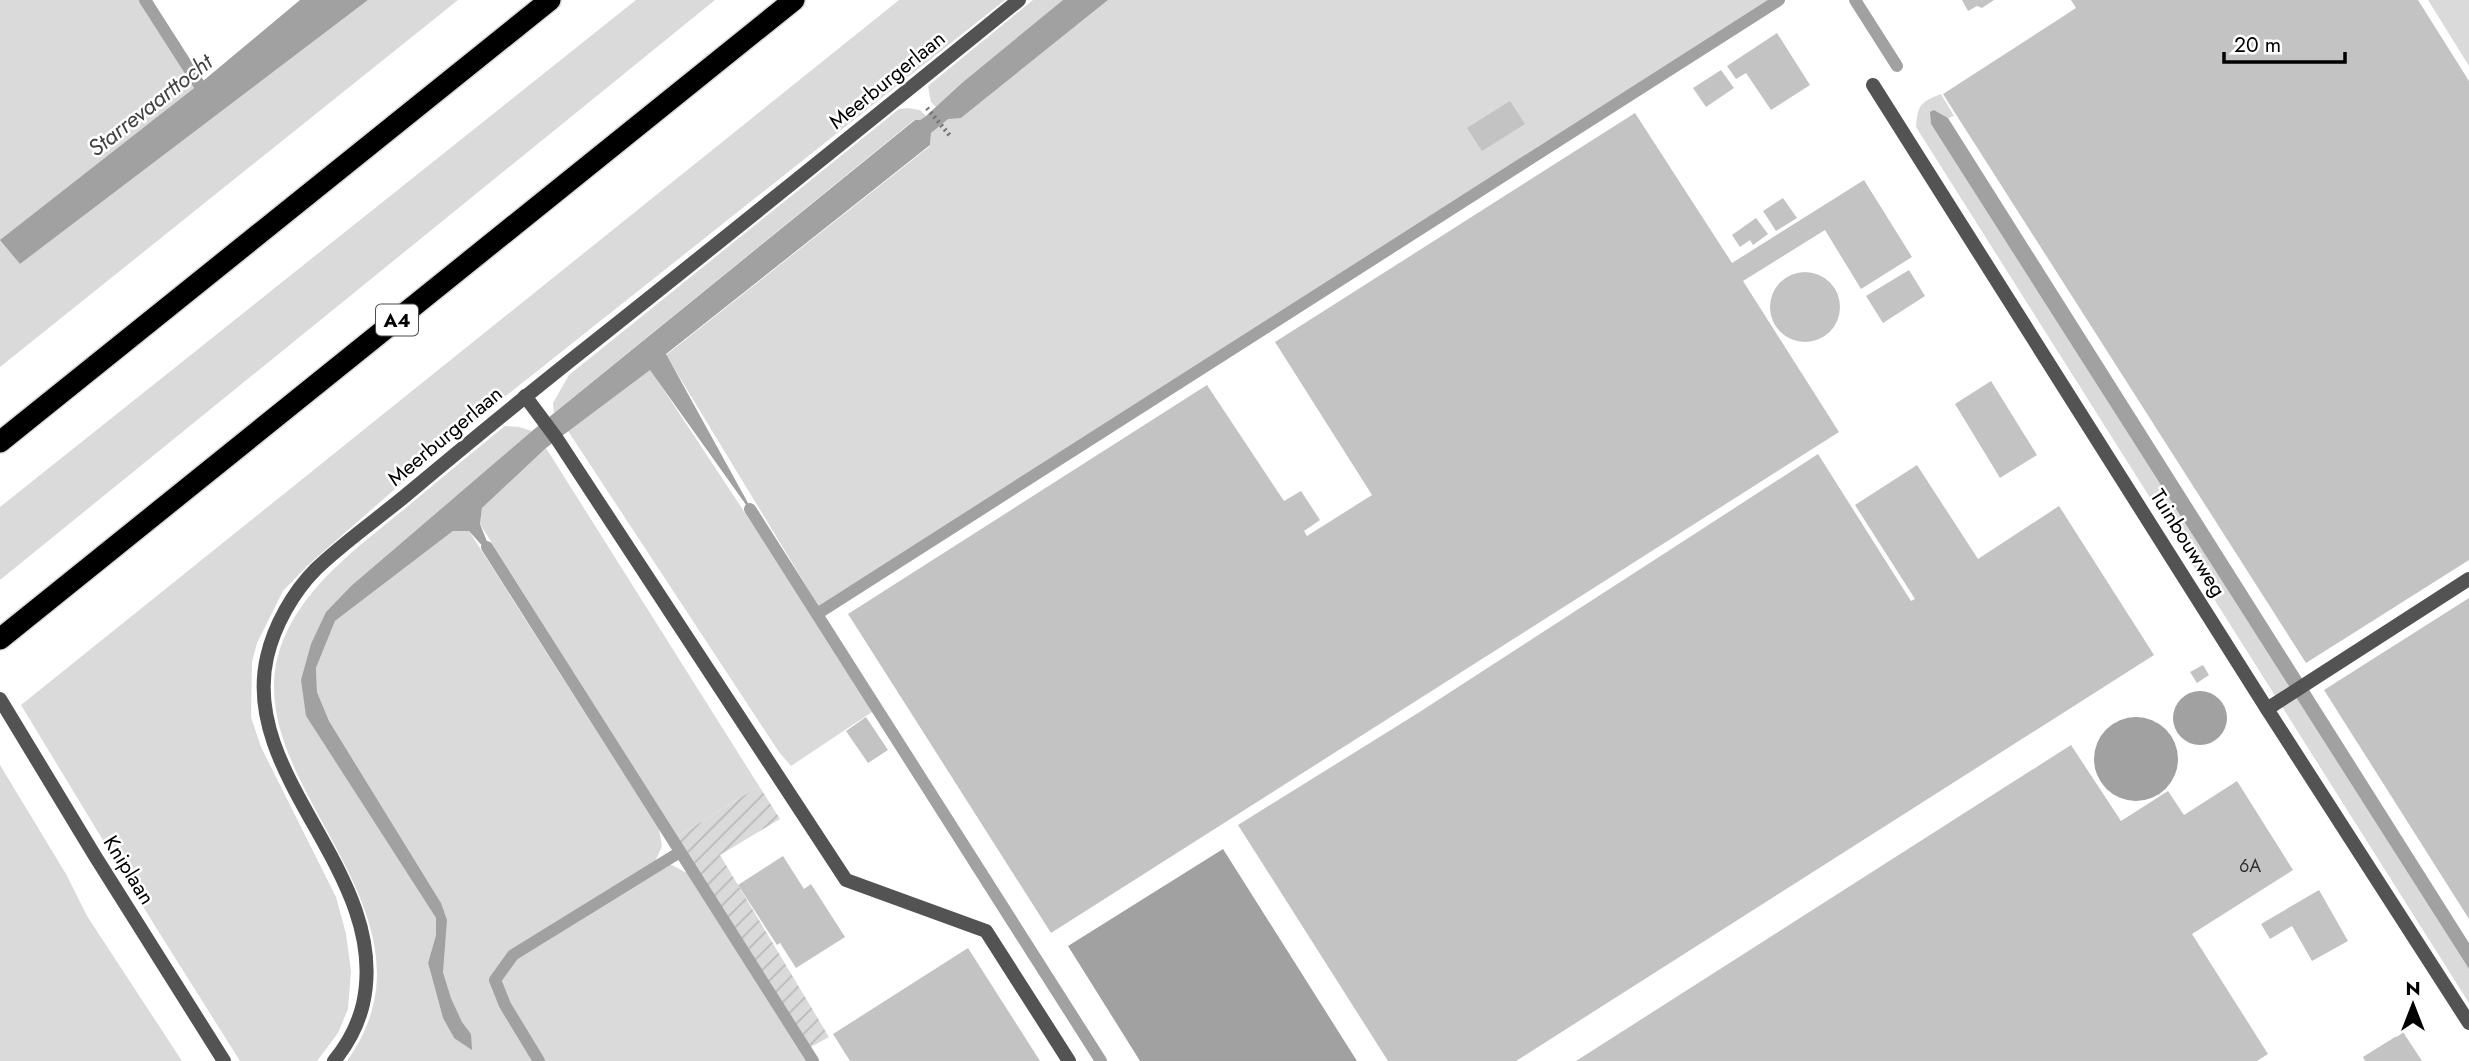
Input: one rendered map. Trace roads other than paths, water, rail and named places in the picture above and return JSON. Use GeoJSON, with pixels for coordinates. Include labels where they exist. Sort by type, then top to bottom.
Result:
{"type":"FeatureCollection","features":[{"type":"Feature","properties":{"kind":"highway"},"geometry":{"type":"LineString","coordinates":[[0,442],[550,0]]}},
{"type":"Feature","properties":{"kind":"highway","name":"A4"},"geometry":{"type":"LineString","coordinates":[[0,639],[794,0]]}},
{"type":"Feature","properties":{"kind":"street","name":"Meerburgerlaan"},"geometry":{"type":"LineString","coordinates":[[334,1061],[352,1035],[360,1017],[368,979],[367,950],[362,926],[351,897],[274,746],[264,702],[267,657],[285,609],[314,570],[525,396],[1019,0]]}},
{"type":"Feature","properties":{"kind":"street","name":"Tuinbouwweg"},"geometry":{"type":"LineString","coordinates":[[1873,85],[2469,1023]]}},
{"type":"Feature","properties":{"kind":"street"},"geometry":{"type":"LineString","coordinates":[[525,396],[557,439],[846,880],[986,930],[1069,1061]]}},
{"type":"Feature","properties":{"kind":"street"},"geometry":{"type":"LineString","coordinates":[[2267,709],[2469,579]]}},
{"type":"Feature","properties":{"kind":"street","name":"Kniplaan"},"geometry":{"type":"LineString","coordinates":[[0,699],[224,1061]]}},
{"type":"Feature","properties":{"kind":"waterway","name":"Starrevaarttocht"},"geometry":{"type":"LineString","coordinates":[[145,0],[202,89]]}},
{"type":"Feature","properties":{"kind":"waterway"},"geometry":{"type":"LineString","coordinates":[[817,614],[1779,0]]}},
{"type":"Feature","properties":{"kind":"waterway"},"geometry":{"type":"LineString","coordinates":[[1855,0],[1897,66]]}},
{"type":"Feature","properties":{"kind":"waterway"},"geometry":{"type":"LineString","coordinates":[[750,509],[1101,1061]]}},
{"type":"Feature","properties":{"kind":"waterway"},"geometry":{"type":"LineString","coordinates":[[487,547],[813,1061]]}},
{"type":"Feature","properties":{"kind":"waterway"},"geometry":{"type":"LineString","coordinates":[[539,1061],[505,1005],[495,980],[513,955],[680,852]]}}]}
